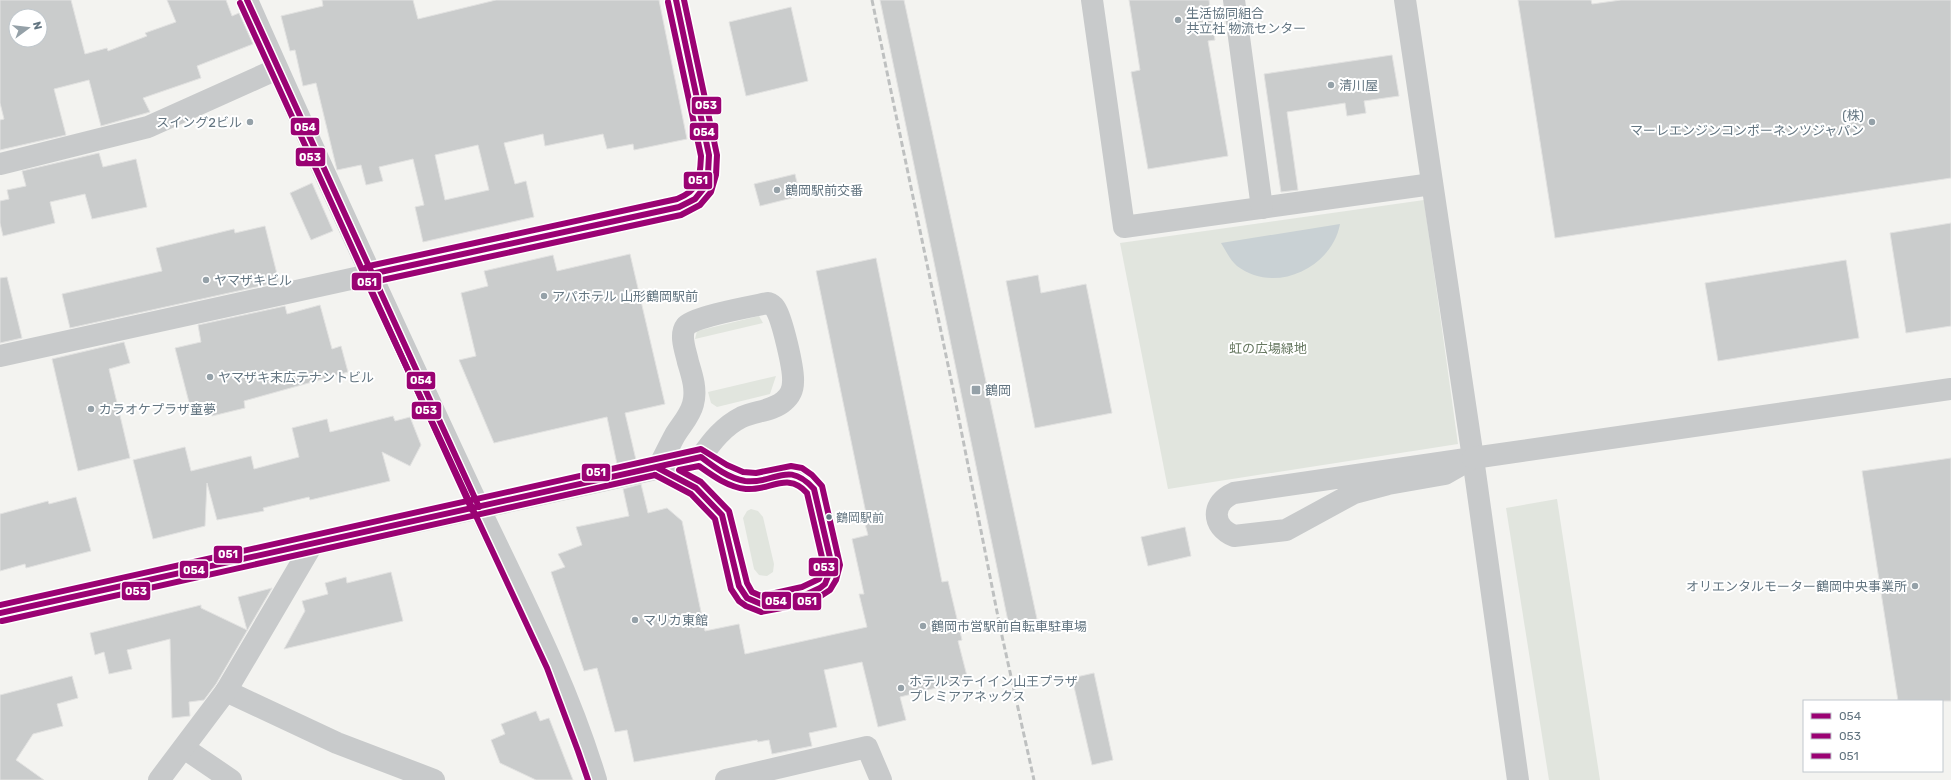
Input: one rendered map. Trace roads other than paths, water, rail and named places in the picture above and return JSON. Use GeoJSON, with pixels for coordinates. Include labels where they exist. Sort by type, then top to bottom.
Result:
{"type":"FeatureCollection","features":[{"type":"Feature","properties":{"kind":"main road"},"geometry":{"type":"LineString","coordinates":[[0,613],[658,468]]}},
{"type":"Feature","properties":{"kind":"street"},"geometry":{"type":"LineString","coordinates":[[247,0],[277,69],[479,508],[554,666],[584,742],[596,780]]}},
{"type":"Feature","properties":{"kind":"street"},"geometry":{"type":"LineString","coordinates":[[0,356],[679,207],[695,201],[703,191],[708,176],[709,155],[676,0]]}},
{"type":"Feature","properties":{"kind":"street"},"geometry":{"type":"LineString","coordinates":[[1092,0],[1124,226],[1432,184]]}},
{"type":"Feature","properties":{"kind":"street"},"geometry":{"type":"LineString","coordinates":[[1234,0],[1262,208]]}},
{"type":"Feature","properties":{"kind":"street"},"geometry":{"type":"LineString","coordinates":[[1405,0],[1473,458],[1518,780]]}},
{"type":"Feature","properties":{"kind":"street"},"geometry":{"type":"LineString","coordinates":[[0,164],[148,127],[277,69]]}},
{"type":"Feature","properties":{"kind":"street"},"geometry":{"type":"LineString","coordinates":[[768,303],[772,304],[780,321],[793,373],[793,383],[790,393],[784,401],[775,406],[742,417],[726,428],[711,442],[701,457],[658,468],[675,435],[688,417],[693,403],[694,385],[684,346],[684,332],[686,326],[691,322],[705,318],[768,303]]}},
{"type":"Feature","properties":{"kind":"street"},"geometry":{"type":"LineString","coordinates":[[1473,458],[1445,474],[1388,484],[1354,494],[1286,530],[1234,536],[1226,532],[1220,526],[1217,519],[1217,510],[1220,503],[1226,497],[1234,494],[1473,458],[1951,389]]}},
{"type":"Feature","properties":{"kind":"street"},"geometry":{"type":"LineString","coordinates":[[658,468],[696,488],[722,515],[739,586],[744,596],[752,602],[761,604],[816,591],[824,585],[830,576],[832,566],[814,489],[808,481],[800,475],[790,473],[754,481],[746,481],[718,470],[701,457]]}},
{"type":"Feature","properties":{"kind":"street"},"geometry":{"type":"LineString","coordinates":[[159,780],[226,692],[312,545]]}},
{"type":"Feature","properties":{"kind":"street"},"geometry":{"type":"LineString","coordinates":[[226,692],[337,743],[434,780]]}},
{"type":"Feature","properties":{"kind":"street"},"geometry":{"type":"LineString","coordinates":[[726,780],[867,747],[881,780]]}},
{"type":"Feature","properties":{"kind":"street"},"geometry":{"type":"LineString","coordinates":[[184,748],[231,780]]}},
{"type":"Feature","properties":{"kind":"railway"},"geometry":{"type":"LineString","coordinates":[[872,0],[953,389],[1000,627],[1034,780]]}},
{"type":"Feature","properties":{"kind":"place","name":"生活協同組合 共立社 物流センター"},"geometry":{"type":"Point","coordinates":[1178,20]}},
{"type":"Feature","properties":{"kind":"place","name":"清川屋"},"geometry":{"type":"Point","coordinates":[1331,85]}},
{"type":"Feature","properties":{"kind":"place","name":"スイング2ビル"},"geometry":{"type":"Point","coordinates":[250,122]}},
{"type":"Feature","properties":{"kind":"place","name":"(株) マーレエンジンコンポーネンツジャパン"},"geometry":{"type":"Point","coordinates":[1872,122]}},
{"type":"Feature","properties":{"kind":"place","name":"鶴岡駅前交番"},"geometry":{"type":"Point","coordinates":[777,190]}},
{"type":"Feature","properties":{"kind":"place","name":"ヤマザキビル"},"geometry":{"type":"Point","coordinates":[206,280]}},
{"type":"Feature","properties":{"kind":"place","name":"アパホテル 山形鶴岡駅前"},"geometry":{"type":"Point","coordinates":[544,296]}},
{"type":"Feature","properties":{"kind":"place","name":"ヤマザキ末広テナントビル"},"geometry":{"type":"Point","coordinates":[210,377]}},
{"type":"Feature","properties":{"kind":"place","name":"鶴岡"},"geometry":{"type":"Point","coordinates":[976,390]}},
{"type":"Feature","properties":{"kind":"place","name":"カラオケプラザ童夢"},"geometry":{"type":"Point","coordinates":[91,409]}},
{"type":"Feature","properties":{"kind":"place","name":"鶴岡駅前"},"geometry":{"type":"Point","coordinates":[829,517]}},
{"type":"Feature","properties":{"kind":"place","name":"オリエンタルモーター鶴岡中央事業所"},"geometry":{"type":"Point","coordinates":[1915,586]}},
{"type":"Feature","properties":{"kind":"place","name":"マリカ東館"},"geometry":{"type":"Point","coordinates":[635,620]}},
{"type":"Feature","properties":{"kind":"place","name":"鶴岡市営駅前自転車駐車場"},"geometry":{"type":"Point","coordinates":[923,626]}},
{"type":"Feature","properties":{"kind":"place","name":"ホテルステイイン山王プラザ プレミアアネックス"},"geometry":{"type":"Point","coordinates":[901,688]}},
{"type":"Feature","properties":{"kind":"park label","name":"虹の広場緑地"},"geometry":{"type":"Point","coordinates":[1268,348]}}]}
